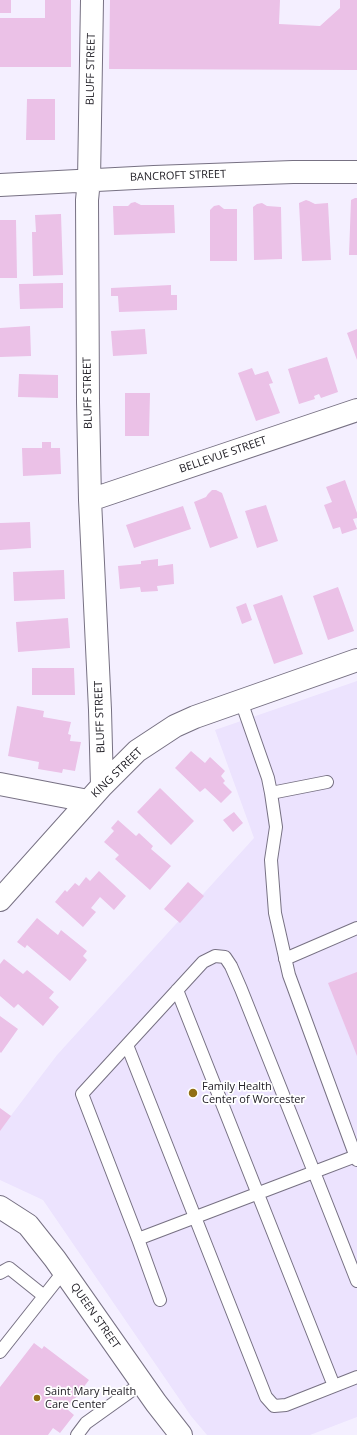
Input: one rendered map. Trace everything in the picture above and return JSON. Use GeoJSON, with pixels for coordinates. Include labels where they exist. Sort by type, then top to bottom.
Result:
{"type":"FeatureCollection","features":[{"type":"Feature","properties":{"kind":"street","name":"BLUFF STREET"},"geometry":{"type":"LineString","coordinates":[[92,0],[89,180],[87,208],[90,500],[100,702],[95,794]]}},
{"type":"Feature","properties":{"kind":"street","name":"BANCROFT STREET"},"geometry":{"type":"LineString","coordinates":[[0,185],[293,172],[357,172]]}},
{"type":"Feature","properties":{"kind":"street","name":"BELLEVUE STREET"},"geometry":{"type":"LineString","coordinates":[[90,500],[357,410]]}},
{"type":"Feature","properties":{"kind":"street","name":"KING STREET"},"geometry":{"type":"LineString","coordinates":[[0,900],[95,794],[137,751],[175,726],[195,717],[357,660]]}},
{"type":"Feature","properties":{"kind":"street"},"geometry":{"type":"LineString","coordinates":[[0,784],[95,794]]}},
{"type":"Feature","properties":{"kind":"street","name":"QUEEN STREET"},"geometry":{"type":"LineString","coordinates":[[0,1207],[28,1225],[64,1271],[142,1383],[181,1435]]}},
{"type":"Feature","properties":{"kind":"lane"},"geometry":{"type":"LineString","coordinates":[[138,1239],[357,1157],[289,975],[274,898],[271,860],[276,827],[271,793],[268,778],[241,701]]}},
{"type":"Feature","properties":{"kind":"lane"},"geometry":{"type":"LineString","coordinates":[[271,793],[327,782]]}},
{"type":"Feature","properties":{"kind":"lane"},"geometry":{"type":"LineString","coordinates":[[286,959],[357,928]]}},
{"type":"Feature","properties":{"kind":"lane"},"geometry":{"type":"LineString","coordinates":[[160,1300],[82,1094],[203,962],[215,956],[225,956],[232,966],[357,1281]]}},
{"type":"Feature","properties":{"kind":"lane"},"geometry":{"type":"LineString","coordinates":[[178,990],[334,1386]]}},
{"type":"Feature","properties":{"kind":"lane"},"geometry":{"type":"LineString","coordinates":[[127,1044],[266,1397],[274,1406],[286,1405],[357,1377]]}},
{"type":"Feature","properties":{"kind":"lane"},"geometry":{"type":"LineString","coordinates":[[0,1273],[8,1268],[44,1296]]}},
{"type":"Feature","properties":{"kind":"lane"},"geometry":{"type":"LineString","coordinates":[[0,1352],[64,1271]]}},
{"type":"Feature","properties":{"kind":"lane"},"geometry":{"type":"LineString","coordinates":[[77,1435],[86,1423],[142,1383]]}},
{"type":"Feature","properties":{"kind":"shaded area","name":"Family Health Center of Worcester"},"geometry":{"type":"Polygon","coordinates":[[[357,681],[357,1417],[310,1435],[207,1435],[191,1416],[43,1200],[0,1180],[0,1130],[57,1055],[254,838],[215,730],[357,681]]]}},
{"type":"Feature","properties":{"kind":"building"},"geometry":{"type":"Polygon","coordinates":[[[0,0],[11,0],[11,13],[0,13],[0,0]]]}},
{"type":"Feature","properties":{"kind":"building"},"geometry":{"type":"Polygon","coordinates":[[[45,0],[71,0],[71,67],[0,67],[0,18],[45,18],[45,0]]]}},
{"type":"Feature","properties":{"kind":"building"},"geometry":{"type":"Polygon","coordinates":[[[110,0],[280,0],[279,24],[320,26],[340,8],[340,0],[357,0],[357,70],[109,69],[110,0]]]}},
{"type":"Feature","properties":{"kind":"building"},"geometry":{"type":"Polygon","coordinates":[[[27,99],[55,99],[55,140],[26,140],[27,99]]]}},
{"type":"Feature","properties":{"kind":"building"},"geometry":{"type":"Polygon","coordinates":[[[357,198],[357,255],[349,255],[351,200],[357,198]]]}},
{"type":"Feature","properties":{"kind":"building"},"geometry":{"type":"Polygon","coordinates":[[[306,200],[315,204],[328,203],[331,260],[302,261],[299,203],[306,200]]]}},
{"type":"Feature","properties":{"kind":"building"},"geometry":{"type":"Polygon","coordinates":[[[135,202],[141,205],[174,205],[175,233],[114,235],[113,206],[128,206],[135,202]]]}},
{"type":"Feature","properties":{"kind":"building"},"geometry":{"type":"Polygon","coordinates":[[[262,203],[267,206],[281,207],[282,259],[254,260],[253,207],[262,203]]]}},
{"type":"Feature","properties":{"kind":"building"},"geometry":{"type":"Polygon","coordinates":[[[219,205],[224,209],[237,209],[237,261],[210,261],[210,210],[214,206],[219,205]]]}},
{"type":"Feature","properties":{"kind":"building"},"geometry":{"type":"Polygon","coordinates":[[[61,214],[63,275],[33,276],[32,232],[36,232],[35,215],[61,214]]]}},
{"type":"Feature","properties":{"kind":"building"},"geometry":{"type":"Polygon","coordinates":[[[0,220],[16,220],[17,278],[0,278],[0,220]]]}},
{"type":"Feature","properties":{"kind":"building"},"geometry":{"type":"Polygon","coordinates":[[[63,283],[63,308],[20,309],[19,284],[63,283]]]}},
{"type":"Feature","properties":{"kind":"building"},"geometry":{"type":"Polygon","coordinates":[[[171,285],[171,295],[177,295],[177,310],[119,312],[118,296],[111,296],[111,288],[171,285]]]}},
{"type":"Feature","properties":{"kind":"building"},"geometry":{"type":"Polygon","coordinates":[[[30,326],[31,356],[0,357],[0,328],[30,326]]]}},
{"type":"Feature","properties":{"kind":"building"},"geometry":{"type":"Polygon","coordinates":[[[145,329],[147,354],[113,356],[111,331],[145,329]]]}},
{"type":"Feature","properties":{"kind":"building"},"geometry":{"type":"Polygon","coordinates":[[[357,329],[357,360],[347,333],[357,329]]]}},
{"type":"Feature","properties":{"kind":"building"},"geometry":{"type":"Polygon","coordinates":[[[327,357],[338,392],[321,398],[319,394],[314,396],[315,399],[299,404],[288,369],[327,357]]]}},
{"type":"Feature","properties":{"kind":"building"},"geometry":{"type":"Polygon","coordinates":[[[252,368],[255,375],[268,371],[273,383],[269,384],[280,413],[256,421],[238,373],[252,368]]]}},
{"type":"Feature","properties":{"kind":"building"},"geometry":{"type":"Polygon","coordinates":[[[19,374],[58,375],[58,398],[18,397],[19,374]]]}},
{"type":"Feature","properties":{"kind":"building"},"geometry":{"type":"Polygon","coordinates":[[[125,393],[150,393],[149,436],[125,436],[125,393]]]}},
{"type":"Feature","properties":{"kind":"building"},"geometry":{"type":"Polygon","coordinates":[[[42,442],[51,442],[51,448],[60,448],[61,474],[23,476],[22,448],[42,448],[42,442]]]}},
{"type":"Feature","properties":{"kind":"building"},"geometry":{"type":"Polygon","coordinates":[[[345,480],[357,513],[357,518],[353,519],[357,529],[342,534],[340,527],[333,529],[324,505],[332,502],[326,487],[345,480]]]}},
{"type":"Feature","properties":{"kind":"building"},"geometry":{"type":"Polygon","coordinates":[[[212,490],[222,493],[238,538],[210,548],[194,502],[206,497],[212,490]]]}},
{"type":"Feature","properties":{"kind":"building"},"geometry":{"type":"Polygon","coordinates":[[[266,505],[278,541],[257,548],[245,511],[266,505]]]}},
{"type":"Feature","properties":{"kind":"building"},"geometry":{"type":"Polygon","coordinates":[[[183,506],[191,529],[134,548],[126,525],[183,506]]]}},
{"type":"Feature","properties":{"kind":"building"},"geometry":{"type":"Polygon","coordinates":[[[30,522],[31,548],[0,550],[0,523],[30,522]]]}},
{"type":"Feature","properties":{"kind":"building"},"geometry":{"type":"Polygon","coordinates":[[[158,559],[158,566],[173,564],[174,584],[157,586],[158,591],[141,592],[140,587],[120,589],[118,566],[141,564],[141,561],[158,559]]]}},
{"type":"Feature","properties":{"kind":"building"},"geometry":{"type":"Polygon","coordinates":[[[64,570],[65,599],[14,601],[13,572],[64,570]]]}},
{"type":"Feature","properties":{"kind":"building"},"geometry":{"type":"Polygon","coordinates":[[[338,587],[354,631],[328,640],[313,596],[338,587]]]}},
{"type":"Feature","properties":{"kind":"building"},"geometry":{"type":"Polygon","coordinates":[[[282,595],[303,654],[274,664],[253,605],[282,595]]]}},
{"type":"Feature","properties":{"kind":"building"},"geometry":{"type":"Polygon","coordinates":[[[246,603],[252,620],[242,624],[236,607],[246,603]]]}},
{"type":"Feature","properties":{"kind":"building"},"geometry":{"type":"Polygon","coordinates":[[[68,618],[70,648],[18,652],[16,622],[68,618]]]}},
{"type":"Feature","properties":{"kind":"building"},"geometry":{"type":"Polygon","coordinates":[[[32,668],[74,668],[75,695],[32,695],[32,668]]]}},
{"type":"Feature","properties":{"kind":"building"},"geometry":{"type":"Polygon","coordinates":[[[17,706],[44,711],[43,717],[71,722],[68,734],[71,735],[70,741],[81,742],[75,771],[63,769],[62,773],[38,769],[39,762],[8,756],[17,706]]]}},
{"type":"Feature","properties":{"kind":"building"},"geometry":{"type":"Polygon","coordinates":[[[191,751],[205,763],[210,757],[225,771],[221,776],[225,781],[223,783],[232,792],[221,803],[205,788],[200,792],[175,768],[191,751]]]}},
{"type":"Feature","properties":{"kind":"building"},"geometry":{"type":"Polygon","coordinates":[[[160,788],[194,821],[171,845],[137,812],[160,788]]]}},
{"type":"Feature","properties":{"kind":"building"},"geometry":{"type":"Polygon","coordinates":[[[234,812],[243,823],[233,832],[223,820],[234,812]]]}},
{"type":"Feature","properties":{"kind":"building"},"geometry":{"type":"Polygon","coordinates":[[[118,820],[136,836],[139,833],[153,846],[151,849],[171,866],[150,890],[115,859],[119,855],[104,842],[114,831],[111,828],[118,820]]]}},
{"type":"Feature","properties":{"kind":"building"},"geometry":{"type":"Polygon","coordinates":[[[99,871],[126,896],[114,910],[100,897],[91,908],[96,912],[83,927],[55,902],[65,890],[67,892],[75,883],[79,886],[86,877],[90,881],[99,871]]]}},
{"type":"Feature","properties":{"kind":"building"},"geometry":{"type":"Polygon","coordinates":[[[188,882],[204,896],[180,923],[164,909],[188,882]]]}},
{"type":"Feature","properties":{"kind":"building"},"geometry":{"type":"Polygon","coordinates":[[[37,918],[58,935],[61,930],[87,951],[83,956],[87,960],[70,981],[27,945],[25,948],[17,942],[37,918]]]}},
{"type":"Feature","properties":{"kind":"building"},"geometry":{"type":"Polygon","coordinates":[[[4,959],[23,974],[27,970],[54,992],[49,998],[59,1007],[43,1026],[18,1004],[14,1008],[0,996],[0,964],[4,959]]]}},
{"type":"Feature","properties":{"kind":"building"},"geometry":{"type":"Polygon","coordinates":[[[357,972],[357,1056],[328,983],[357,972]]]}},
{"type":"Feature","properties":{"kind":"building"},"geometry":{"type":"Polygon","coordinates":[[[0,1016],[18,1029],[1,1053],[0,1052],[0,1016]]]}},
{"type":"Feature","properties":{"kind":"building"},"geometry":{"type":"Polygon","coordinates":[[[0,1108],[11,1116],[0,1131],[0,1108]]]}},
{"type":"Feature","properties":{"kind":"building","name":"Saint Mary Health Care Center"},"geometry":{"type":"Polygon","coordinates":[[[34,1343],[42,1349],[44,1346],[89,1380],[67,1409],[74,1415],[60,1433],[53,1428],[48,1435],[0,1435],[0,1387],[34,1343]]]}},
{"type":"Feature","properties":{"kind":"place","name":"Family Health Center of Worcester"},"geometry":{"type":"Point","coordinates":[193,1093]}},
{"type":"Feature","properties":{"kind":"place","name":"Saint Mary Health Care Center"},"geometry":{"type":"Point","coordinates":[37,1398]}}]}
